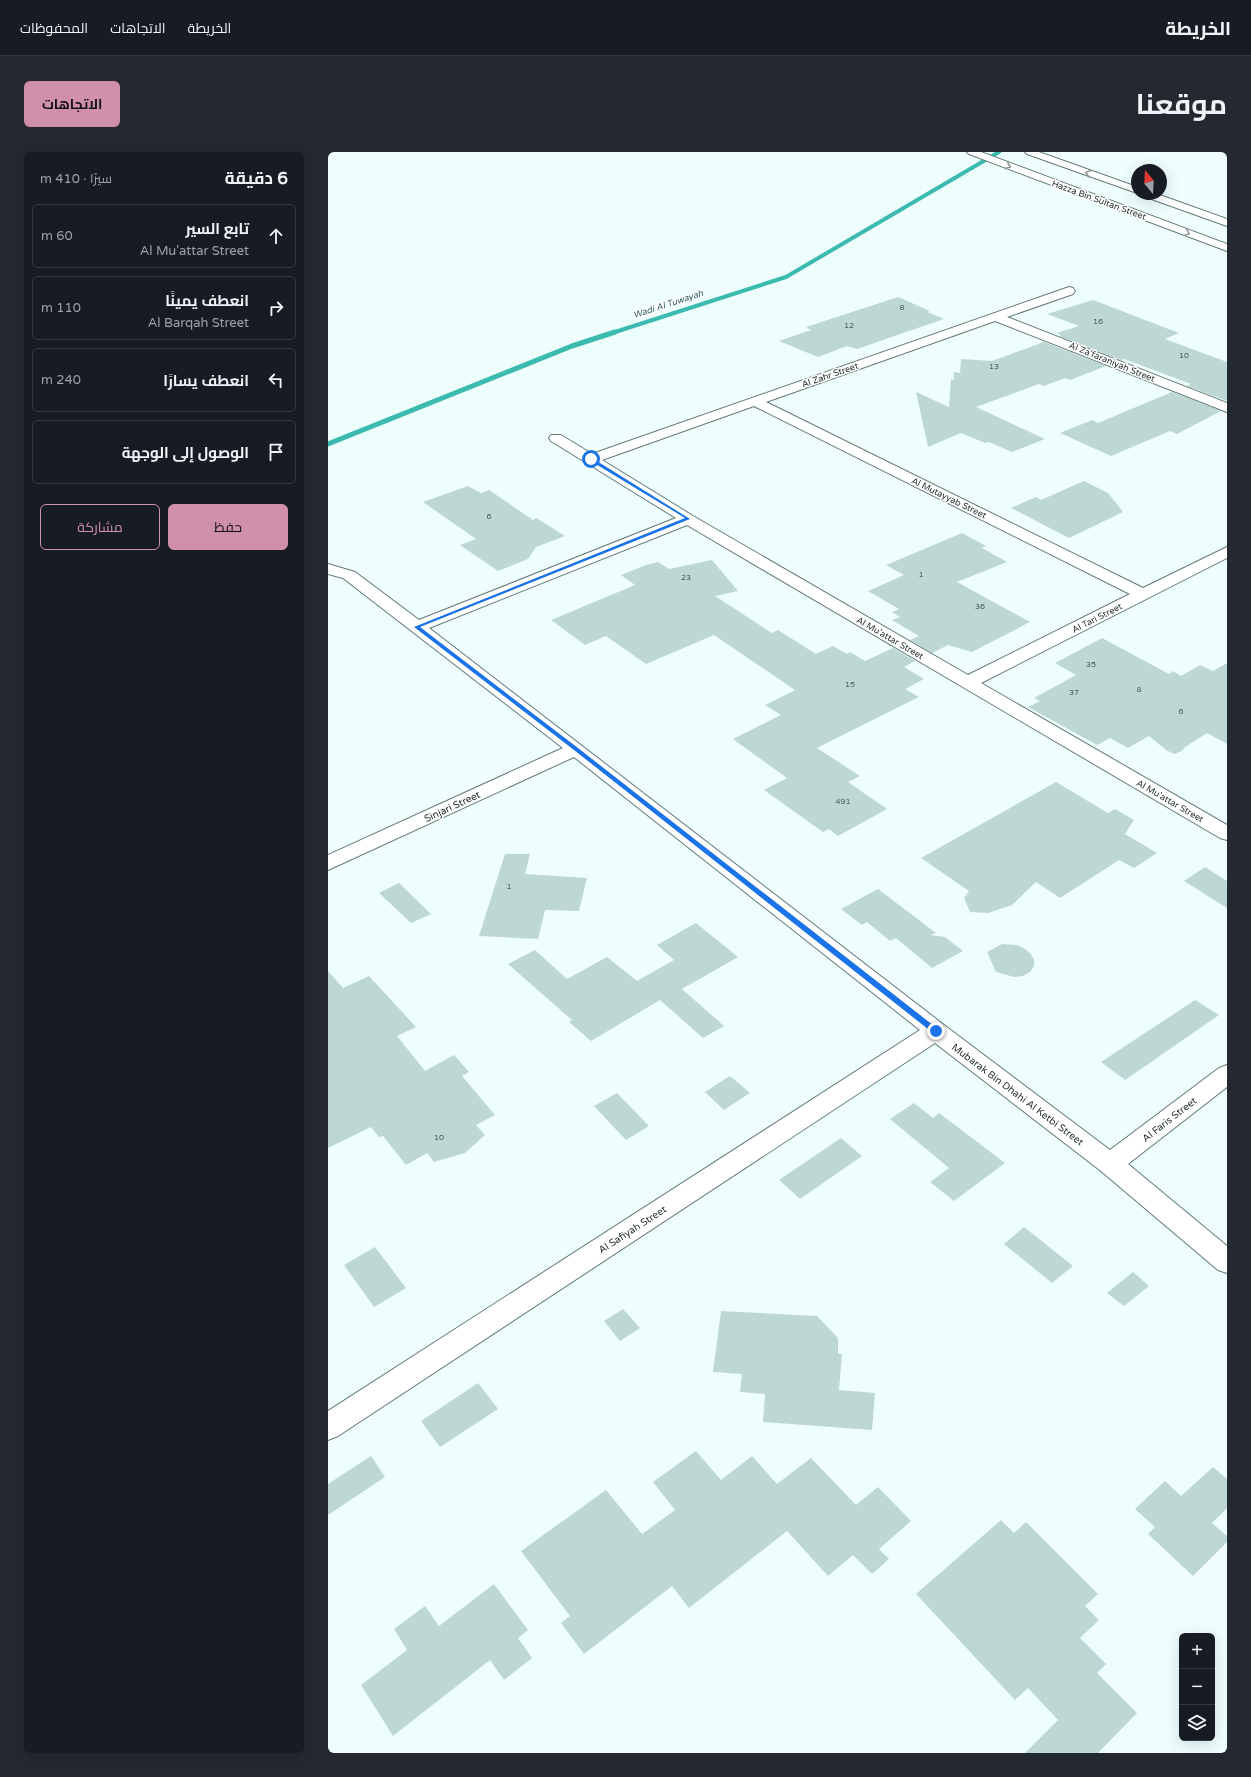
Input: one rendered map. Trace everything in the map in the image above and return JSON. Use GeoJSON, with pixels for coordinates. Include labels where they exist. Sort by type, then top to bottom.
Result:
{"type":"FeatureCollection","features":[{"type":"Feature","properties":{"kind":"street","name":"Hazza Bin Sultan Street"},"geometry":{"type":"LineString","coordinates":[[972,152],[1227,248]]}},
{"type":"Feature","properties":{"kind":"street"},"geometry":{"type":"LineString","coordinates":[[1030,152],[1131,188]]}},
{"type":"Feature","properties":{"kind":"street"},"geometry":{"type":"LineString","coordinates":[[1164,200],[1227,222]]}},
{"type":"Feature","properties":{"kind":"street"},"geometry":{"type":"LineString","coordinates":[[1113,205],[1152,212],[1227,237]]}},
{"type":"Feature","properties":{"kind":"street"},"geometry":{"type":"LineString","coordinates":[[1205,215],[1227,218]]}},
{"type":"Feature","properties":{"kind":"street","name":"Al Zahr Street"},"geometry":{"type":"LineString","coordinates":[[591,459],[1069,291]]}},
{"type":"Feature","properties":{"kind":"street","name":"Al Za'faraniyah Street"},"geometry":{"type":"LineString","coordinates":[[996,316],[1227,408]]}},
{"type":"Feature","properties":{"kind":"street","name":"Al Mutayyab Street"},"geometry":{"type":"LineString","coordinates":[[754,401],[1144,595]]}},
{"type":"Feature","properties":{"kind":"street","name":"Al Mu'attar Street"},"geometry":{"type":"LineString","coordinates":[[556,438],[688,519],[1227,834]]}},
{"type":"Feature","properties":{"kind":"street"},"geometry":{"type":"LineString","coordinates":[[417,627],[688,519]]}},
{"type":"Feature","properties":{"kind":"street","name":"Al Tari Street"},"geometry":{"type":"LineString","coordinates":[[967,683],[1227,552]]}},
{"type":"Feature","properties":{"kind":"street","name":"Mubarak Bin Dhahi Al Ketbi Street"},"geometry":{"type":"LineString","coordinates":[[328,569],[349,575],[576,749],[936,1031],[1110,1164],[1227,1262]]}},
{"type":"Feature","properties":{"kind":"street","name":"Sinjari Street"},"geometry":{"type":"LineString","coordinates":[[328,863],[576,749]]}},
{"type":"Feature","properties":{"kind":"street","name":"Al Safiyah Street"},"geometry":{"type":"LineString","coordinates":[[328,1427],[936,1031]]}},
{"type":"Feature","properties":{"kind":"street","name":"Al Faris Street"},"geometry":{"type":"LineString","coordinates":[[1110,1164],[1227,1074]]}},
{"type":"Feature","properties":{"kind":"building"},"geometry":{"type":"Polygon","coordinates":[[[898,297],[944,319],[857,349],[847,346],[818,357],[779,341],[811,330],[806,327],[898,297]]]}},
{"type":"Feature","properties":{"kind":"building"},"geometry":{"type":"Polygon","coordinates":[[[1093,300],[1179,333],[1165,339],[1227,362],[1227,401],[1187,386],[1191,384],[1124,359],[1121,360],[1059,336],[1061,335],[1057,333],[1079,326],[1047,314],[1093,300]]]}},
{"type":"Feature","properties":{"kind":"building"},"geometry":{"type":"Polygon","coordinates":[[[1044,342],[1106,366],[1070,380],[1065,378],[1044,386],[1039,384],[976,407],[1045,439],[1012,452],[989,442],[985,443],[961,433],[928,447],[916,392],[949,407],[951,379],[954,380],[954,372],[960,373],[961,359],[992,361],[1044,342]]]}},
{"type":"Feature","properties":{"kind":"building"},"geometry":{"type":"Polygon","coordinates":[[[1172,392],[1221,411],[1177,434],[1170,431],[1111,456],[1060,433],[1092,420],[1098,423],[1172,392]]]}},
{"type":"Feature","properties":{"kind":"building"},"geometry":{"type":"Polygon","coordinates":[[[1084,481],[1108,493],[1123,512],[1069,538],[1011,508],[1036,497],[1041,500],[1084,481]]]}},
{"type":"Feature","properties":{"kind":"building"},"geometry":{"type":"Polygon","coordinates":[[[468,486],[481,493],[489,490],[533,520],[536,518],[565,536],[536,547],[528,559],[498,571],[460,545],[476,539],[423,502],[468,486]]]}},
{"type":"Feature","properties":{"kind":"building"},"geometry":{"type":"Polygon","coordinates":[[[962,533],[986,546],[982,548],[1007,562],[957,582],[1030,622],[972,652],[948,645],[932,653],[910,640],[919,636],[892,620],[900,617],[892,612],[899,609],[868,591],[904,575],[886,565],[962,533]]]}},
{"type":"Feature","properties":{"kind":"building"},"geometry":{"type":"Polygon","coordinates":[[[712,560],[738,591],[715,596],[772,633],[778,630],[816,654],[833,646],[847,654],[850,652],[865,661],[893,648],[915,661],[904,667],[924,679],[905,689],[919,697],[817,748],[860,776],[848,782],[887,809],[838,836],[829,829],[823,832],[764,790],[787,778],[733,739],[781,715],[765,705],[795,690],[714,635],[646,664],[606,636],[585,645],[551,620],[635,585],[621,575],[646,565],[658,562],[669,569],[712,560]]]}},
{"type":"Feature","properties":{"kind":"building"},"geometry":{"type":"Polygon","coordinates":[[[1102,638],[1169,674],[1173,671],[1181,676],[1200,665],[1213,671],[1227,663],[1227,744],[1207,733],[1185,747],[1182,751],[1174,754],[1166,750],[1149,736],[1128,748],[1110,738],[1097,745],[1028,707],[1040,701],[1034,698],[1076,675],[1055,663],[1102,638]]]}},
{"type":"Feature","properties":{"kind":"building"},"geometry":{"type":"Polygon","coordinates":[[[1056,782],[1108,813],[1115,809],[1134,820],[1125,834],[1157,853],[1134,868],[1119,860],[1060,898],[1036,882],[1012,905],[988,913],[970,912],[964,898],[969,891],[921,858],[1056,782]]]}},
{"type":"Feature","properties":{"kind":"building"},"geometry":{"type":"Polygon","coordinates":[[[505,854],[530,854],[525,874],[587,878],[579,911],[545,910],[538,939],[479,936],[505,854]]]}},
{"type":"Feature","properties":{"kind":"building"},"geometry":{"type":"Polygon","coordinates":[[[1205,867],[1227,881],[1227,908],[1184,881],[1205,867]]]}},
{"type":"Feature","properties":{"kind":"building"},"geometry":{"type":"Polygon","coordinates":[[[399,883],[431,914],[411,923],[379,893],[399,883]]]}},
{"type":"Feature","properties":{"kind":"building"},"geometry":{"type":"Polygon","coordinates":[[[878,889],[936,933],[930,935],[945,937],[963,951],[932,968],[896,938],[890,941],[867,922],[862,925],[841,909],[878,889]]]}},
{"type":"Feature","properties":{"kind":"building"},"geometry":{"type":"Polygon","coordinates":[[[696,923],[738,957],[682,989],[724,1026],[703,1038],[660,1000],[591,1041],[569,1022],[572,1020],[508,964],[535,950],[567,979],[607,957],[637,981],[674,960],[657,945],[696,923]]]}},
{"type":"Feature","properties":{"kind":"building"},"geometry":{"type":"Polygon","coordinates":[[[1002,944],[1017,945],[1031,954],[1034,960],[1034,966],[1030,972],[1023,976],[1014,977],[996,972],[987,952],[1002,944]]]}},
{"type":"Feature","properties":{"kind":"building"},"geometry":{"type":"Polygon","coordinates":[[[328,971],[343,988],[369,976],[416,1027],[397,1036],[425,1071],[454,1055],[469,1072],[462,1076],[495,1115],[476,1125],[485,1135],[465,1153],[434,1162],[427,1153],[406,1165],[383,1136],[379,1137],[371,1127],[328,1148],[328,971]]]}},
{"type":"Feature","properties":{"kind":"building"},"geometry":{"type":"Polygon","coordinates":[[[1195,1000],[1219,1015],[1125,1080],[1101,1062],[1195,1000]]]}},
{"type":"Feature","properties":{"kind":"building"},"geometry":{"type":"Polygon","coordinates":[[[730,1076],[750,1093],[724,1110],[705,1092],[730,1076]]]}},
{"type":"Feature","properties":{"kind":"building"},"geometry":{"type":"Polygon","coordinates":[[[617,1093],[649,1126],[626,1140],[594,1106],[617,1093]]]}},
{"type":"Feature","properties":{"kind":"building"},"geometry":{"type":"Polygon","coordinates":[[[914,1103],[933,1118],[939,1113],[1005,1163],[954,1201],[930,1182],[949,1168],[890,1119],[914,1103]]]}},
{"type":"Feature","properties":{"kind":"building"},"geometry":{"type":"Polygon","coordinates":[[[841,1138],[862,1156],[800,1199],[779,1180],[841,1138]]]}},
{"type":"Feature","properties":{"kind":"building"},"geometry":{"type":"Polygon","coordinates":[[[1024,1227],[1073,1266],[1052,1283],[1004,1244],[1024,1227]]]}},
{"type":"Feature","properties":{"kind":"building"},"geometry":{"type":"Polygon","coordinates":[[[375,1247],[406,1288],[374,1307],[344,1265],[375,1247]]]}},
{"type":"Feature","properties":{"kind":"building"},"geometry":{"type":"Polygon","coordinates":[[[1133,1272],[1149,1286],[1124,1306],[1107,1293],[1133,1272]]]}},
{"type":"Feature","properties":{"kind":"building"},"geometry":{"type":"Polygon","coordinates":[[[623,1309],[640,1328],[620,1341],[604,1321],[623,1309]]]}},
{"type":"Feature","properties":{"kind":"building"},"geometry":{"type":"Polygon","coordinates":[[[721,1311],[817,1316],[838,1338],[838,1354],[842,1354],[839,1390],[875,1393],[872,1430],[763,1422],[765,1394],[740,1392],[742,1374],[713,1372],[721,1311]]]}},
{"type":"Feature","properties":{"kind":"building"},"geometry":{"type":"Polygon","coordinates":[[[478,1383],[498,1409],[440,1447],[421,1421],[478,1383]]]}},
{"type":"Feature","properties":{"kind":"building"},"geometry":{"type":"Polygon","coordinates":[[[696,1451],[721,1480],[752,1456],[777,1484],[811,1458],[856,1505],[878,1487],[911,1521],[879,1549],[889,1559],[872,1574],[853,1555],[828,1576],[787,1531],[689,1608],[672,1586],[584,1654],[561,1623],[570,1616],[521,1551],[606,1490],[642,1534],[675,1510],[653,1482],[696,1451]]]}},
{"type":"Feature","properties":{"kind":"building"},"geometry":{"type":"Polygon","coordinates":[[[371,1456],[385,1477],[328,1515],[328,1484],[371,1456]]]}},
{"type":"Feature","properties":{"kind":"building"},"geometry":{"type":"Polygon","coordinates":[[[1213,1467],[1227,1479],[1227,1508],[1212,1523],[1227,1536],[1227,1542],[1193,1576],[1148,1534],[1155,1527],[1135,1509],[1165,1481],[1181,1496],[1213,1467]]]}},
{"type":"Feature","properties":{"kind":"building"},"geometry":{"type":"Polygon","coordinates":[[[1001,1520],[1014,1533],[1026,1522],[1098,1594],[1085,1606],[1099,1620],[1080,1638],[1106,1664],[1097,1673],[1137,1713],[1098,1753],[1025,1753],[1058,1720],[1028,1688],[1015,1700],[916,1594],[1001,1520]]]}},
{"type":"Feature","properties":{"kind":"building"},"geometry":{"type":"Polygon","coordinates":[[[494,1584],[528,1630],[518,1638],[532,1658],[504,1680],[490,1660],[393,1736],[361,1685],[407,1650],[394,1629],[425,1606],[439,1626],[494,1584]]]}},
{"type":"Feature","properties":{"kind":"waterway","name":"Wadi Al Tuwayah"},"geometry":{"type":"LineString","coordinates":[[612,333],[786,277],[999,152]]}},
{"type":"Feature","properties":{"kind":"waterway","name":"Wadi Al Tuwayah"},"geometry":{"type":"LineString","coordinates":[[328,444],[572,346],[615,332]]}},
{"type":"Feature","properties":{"kind":"route"},"geometry":{"type":"LineString","coordinates":[[591,459],[688,519],[417,627],[576,749],[936,1031]]}}]}
